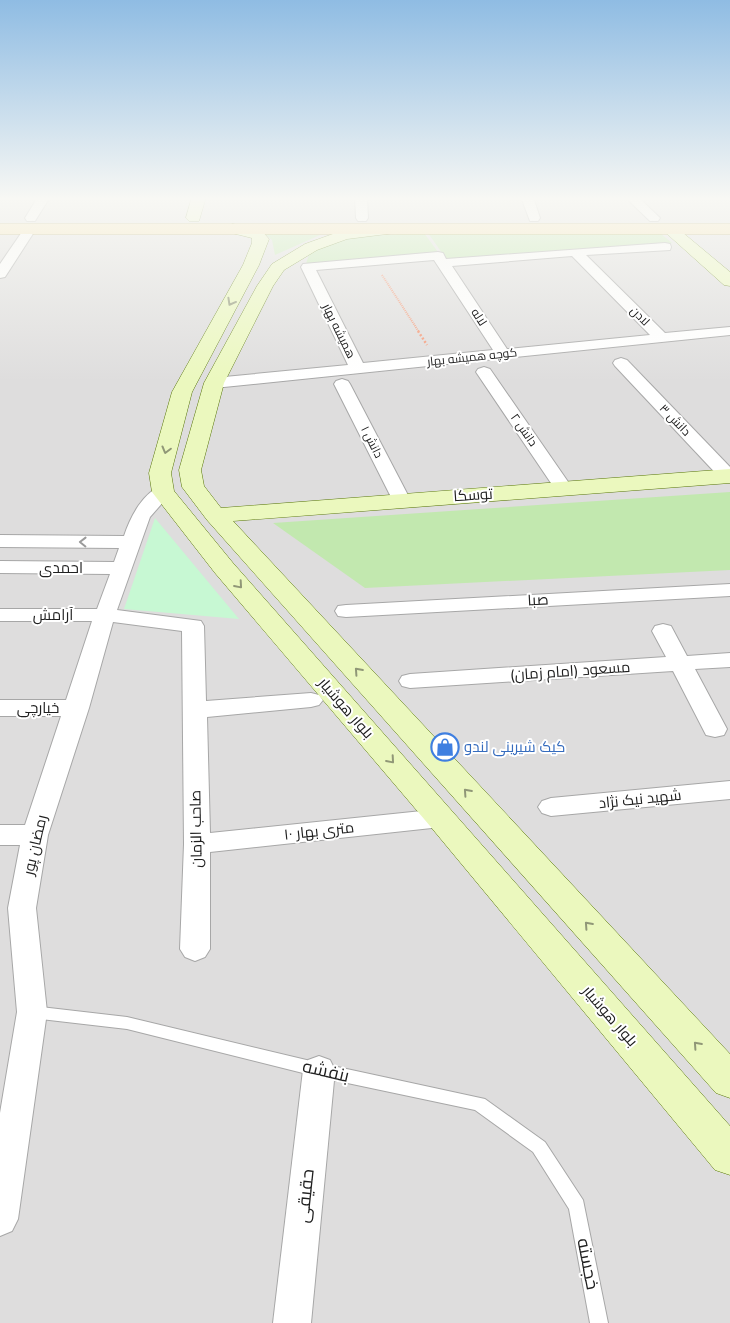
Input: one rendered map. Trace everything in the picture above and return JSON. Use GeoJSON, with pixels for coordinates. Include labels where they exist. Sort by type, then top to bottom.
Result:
{"type":"FeatureCollection","features":[{"type":"Feature","properties":{"kind":"main road"},"geometry":{"type":"LineString","coordinates":[[264,259],[265,286],[214,383],[190,470],[193,487],[216,515],[730,1081]]}},
{"type":"Feature","properties":{"kind":"main road"},"geometry":{"type":"LineString","coordinates":[[163,492],[160,473],[182,392],[265,266],[283,259]]}},
{"type":"Feature","properties":{"kind":"main road"},"geometry":{"type":"LineString","coordinates":[[704,259],[730,281]]}},
{"type":"Feature","properties":{"kind":"main road","name":"توسکا"},"geometry":{"type":"LineString","coordinates":[[216,515],[729,476]]}},
{"type":"Feature","properties":{"kind":"main road","name":"بلوار هوشیار"},"geometry":{"type":"LineString","coordinates":[[163,492],[224,568],[730,1156]]}},
{"type":"Feature","properties":{"kind":"main road"},"geometry":{"type":"LineString","coordinates":[[448,827],[474,837],[484,835],[490,828],[493,820]]}},
{"type":"Feature","properties":{"kind":"main road"},"geometry":{"type":"LineString","coordinates":[[508,897],[524,882],[550,883]]}},
{"type":"Feature","properties":{"kind":"street"},"geometry":{"type":"LineString","coordinates":[[0,274],[9,259]]}},
{"type":"Feature","properties":{"kind":"street"},"geometry":{"type":"LineString","coordinates":[[374,261],[462,259]]}},
{"type":"Feature","properties":{"kind":"street","name":"لادن"},"geometry":{"type":"LineString","coordinates":[[582,259],[662,338]]}},
{"type":"Feature","properties":{"kind":"street","name":"لاله"},"geometry":{"type":"LineString","coordinates":[[441,260],[503,354]]}},
{"type":"Feature","properties":{"kind":"street","name":"همیشه بهار"},"geometry":{"type":"LineString","coordinates":[[357,368],[308,267],[374,261]]}},
{"type":"Feature","properties":{"kind":"street","name":"کوچه همیشه بهار"},"geometry":{"type":"LineString","coordinates":[[214,383],[730,331]]}},
{"type":"Feature","properties":{"kind":"street","name":"دانش ۳"},"geometry":{"type":"LineString","coordinates":[[621,363],[729,476]]}},
{"type":"Feature","properties":{"kind":"street","name":"دانش ۲"},"geometry":{"type":"LineString","coordinates":[[484,372],[564,488]]}},
{"type":"Feature","properties":{"kind":"street","name":"دانش ۱"},"geometry":{"type":"LineString","coordinates":[[342,384],[402,501]]}},
{"type":"Feature","properties":{"kind":"street","name":"رمضان پور"},"geometry":{"type":"LineString","coordinates":[[0,1219],[32,1012],[22,908],[35,835],[77,708],[105,615],[141,515],[163,492]]}},
{"type":"Feature","properties":{"kind":"street"},"geometry":{"type":"LineString","coordinates":[[0,541],[132,542]]}},
{"type":"Feature","properties":{"kind":"street","name":"احمدی"},"geometry":{"type":"LineString","coordinates":[[0,567],[122,568]]}},
{"type":"Feature","properties":{"kind":"street","name":"صبا"},"geometry":{"type":"LineString","coordinates":[[346,611],[730,590]]}},
{"type":"Feature","properties":{"kind":"street","name":"آرامش"},"geometry":{"type":"LineString","coordinates":[[0,615],[105,615]]}},
{"type":"Feature","properties":{"kind":"street","name":"صاحب الزمان"},"geometry":{"type":"LineString","coordinates":[[105,615],[193,626],[197,844],[195,949]]}},
{"type":"Feature","properties":{"kind":"street"},"geometry":{"type":"LineString","coordinates":[[663,632],[714,729]]}},
{"type":"Feature","properties":{"kind":"street","name":"مسعود (امام زمان)"},"geometry":{"type":"LineString","coordinates":[[410,681],[730,660]]}},
{"type":"Feature","properties":{"kind":"street"},"geometry":{"type":"LineString","coordinates":[[194,710],[311,700]]}},
{"type":"Feature","properties":{"kind":"street","name":"خیارچی"},"geometry":{"type":"LineString","coordinates":[[0,708],[77,708]]}},
{"type":"Feature","properties":{"kind":"street","name":"شهید نیک نژاد"},"geometry":{"type":"LineString","coordinates":[[551,808],[730,790]]}},
{"type":"Feature","properties":{"kind":"street","name":"۱۰ متری بهار"},"geometry":{"type":"LineString","coordinates":[[197,844],[448,827]]}},
{"type":"Feature","properties":{"kind":"street"},"geometry":{"type":"LineString","coordinates":[[0,835],[35,835]]}},
{"type":"Feature","properties":{"kind":"street","name":"حقیقی"},"geometry":{"type":"LineString","coordinates":[[292,1323],[319,1070]]}},
{"type":"Feature","properties":{"kind":"lane","name":"بنفشه"},"geometry":{"type":"LineString","coordinates":[[32,1012],[127,1023],[319,1070],[479,1104],[540,1147],[577,1206]]}},
{"type":"Feature","properties":{"kind":"lane","name":"خجسته"},"geometry":{"type":"LineString","coordinates":[[577,1206],[599,1323]]}},
{"type":"Feature","properties":{"kind":"path"},"geometry":{"type":"LineString","coordinates":[[374,261],[438,360]]}},
{"type":"Feature","properties":{"kind":"shaded area"},"geometry":{"type":"Polygon","coordinates":[[[0,259],[730,259],[730,1323],[0,1323],[0,259]]]}},
{"type":"Feature","properties":{"kind":"green space"},"geometry":{"type":"Polygon","coordinates":[[[308,259],[364,259],[306,264],[308,259]]]}},
{"type":"Feature","properties":{"kind":"green space"},"geometry":{"type":"Polygon","coordinates":[[[730,492],[730,570],[365,588],[273,523],[730,492]]]}},
{"type":"Feature","properties":{"kind":"green space"},"geometry":{"type":"Polygon","coordinates":[[[155,518],[239,619],[124,609],[155,518]]]}},
{"type":"Feature","properties":{"kind":"place","name":"کیک شیرینی لندو"},"geometry":{"type":"Point","coordinates":[445,747]}}]}
